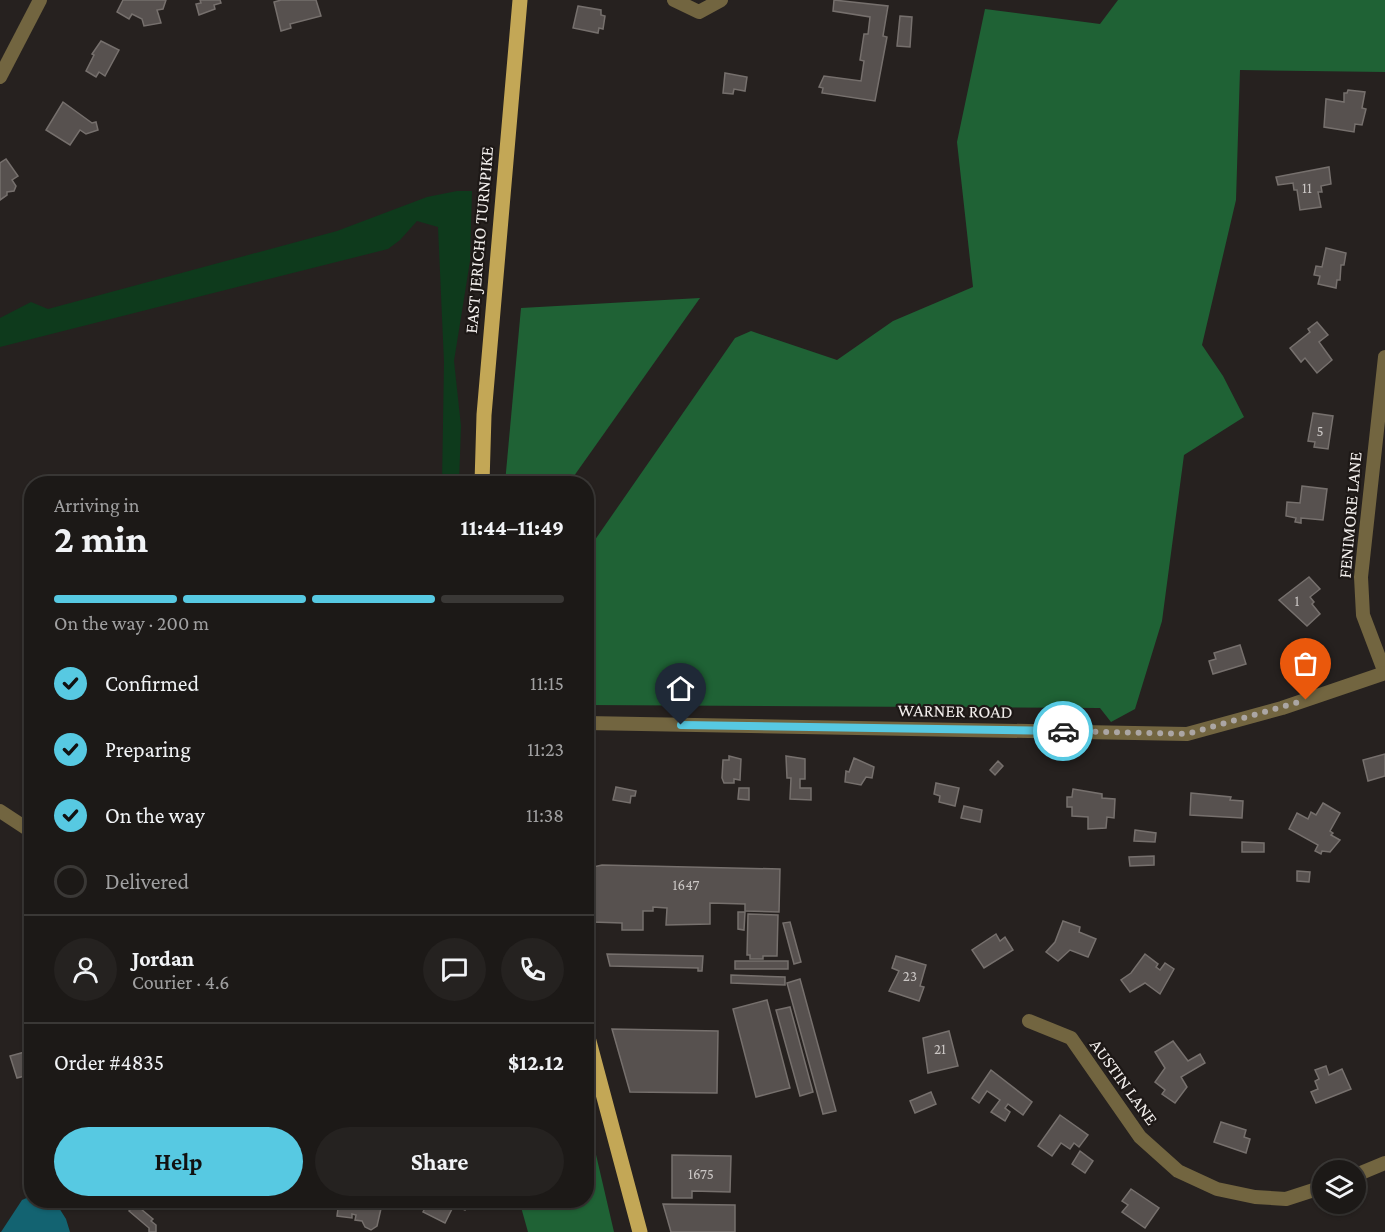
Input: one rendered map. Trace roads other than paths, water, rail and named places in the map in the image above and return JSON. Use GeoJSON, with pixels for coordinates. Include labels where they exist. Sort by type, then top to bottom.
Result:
{"type":"FeatureCollection","features":[{"type":"Feature","properties":{"kind":"main road","name":"EAST JERICHO TURNPIKE"},"geometry":{"type":"LineString","coordinates":[[482,476],[486,393],[520,0]]}},
{"type":"Feature","properties":{"kind":"main road"},"geometry":{"type":"LineString","coordinates":[[594,1060],[640,1232]]}},
{"type":"Feature","properties":{"kind":"street"},"geometry":{"type":"LineString","coordinates":[[0,77],[40,0]]}},
{"type":"Feature","properties":{"kind":"street"},"geometry":{"type":"LineString","coordinates":[[674,0],[699,12],[721,0]]}},
{"type":"Feature","properties":{"kind":"street","name":"FENIMORE LANE"},"geometry":{"type":"LineString","coordinates":[[1385,357],[1361,577],[1363,615],[1385,673]]}},
{"type":"Feature","properties":{"kind":"street","name":"WARNER ROAD"},"geometry":{"type":"LineString","coordinates":[[594,723],[1187,734],[1282,708],[1385,673]]}},
{"type":"Feature","properties":{"kind":"street"},"geometry":{"type":"LineString","coordinates":[[0,811],[24,827]]}},
{"type":"Feature","properties":{"kind":"street","name":"AUSTIN LANE"},"geometry":{"type":"LineString","coordinates":[[1029,1021],[1071,1038],[1140,1137],[1178,1171],[1217,1189],[1255,1197],[1286,1199],[1312,1191]]}},
{"type":"Feature","properties":{"kind":"street"},"geometry":{"type":"LineString","coordinates":[[1366,1171],[1385,1163]]}},
{"type":"Feature","properties":{"kind":"water"},"geometry":{"type":"Polygon","coordinates":[[[24,1199],[24,1208],[59,1208],[70,1232],[1,1232],[24,1199]]]}}]}
